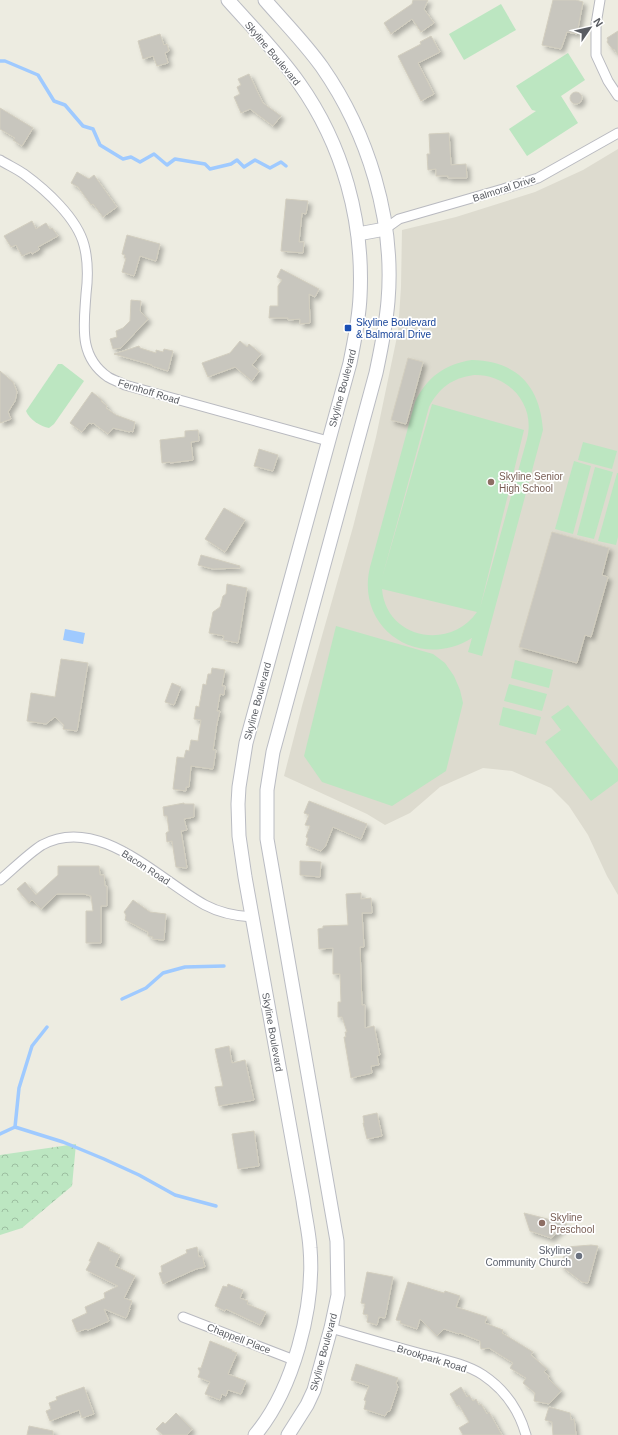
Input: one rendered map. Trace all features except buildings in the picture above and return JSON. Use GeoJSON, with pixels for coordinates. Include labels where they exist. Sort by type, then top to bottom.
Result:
{"type":"FeatureCollection","features":[{"type":"Feature","properties":{"kind":"main road","name":"Skyline Boulevard"},"geometry":{"type":"LineString","coordinates":[[228,0],[299,82],[314,106],[340,160],[351,199],[358,234],[361,283],[357,330],[350,363],[246,743],[239,787],[239,836],[252,917],[303,1200],[310,1249],[309,1285],[305,1317],[294,1360],[285,1385],[265,1423],[255,1435]]}},
{"type":"Feature","properties":{"kind":"main road","name":"Skyline Boulevard"},"geometry":{"type":"LineString","coordinates":[[265,0],[293,31],[322,67],[351,116],[371,165],[379,193],[389,262],[388,300],[381,350],[376,373],[273,752],[267,790],[267,839],[337,1241],[338,1295],[331,1328],[314,1390],[307,1405],[288,1435]]}},
{"type":"Feature","properties":{"kind":"main road"},"geometry":{"type":"LineString","coordinates":[[358,234],[385,229]]}},
{"type":"Feature","properties":{"kind":"street"},"geometry":{"type":"LineString","coordinates":[[600,0],[596,24],[596,55],[608,81],[618,96]]}},
{"type":"Feature","properties":{"kind":"street","name":"Balmoral Drive"},"geometry":{"type":"LineString","coordinates":[[385,229],[399,219],[538,178],[618,133]]}},
{"type":"Feature","properties":{"kind":"street","name":"Fernhoff Road"},"geometry":{"type":"LineString","coordinates":[[0,160],[23,173],[41,188],[58,204],[75,224],[84,244],[87,265],[83,320],[84,336],[88,353],[97,366],[108,377],[125,385],[328,441]]}},
{"type":"Feature","properties":{"kind":"street","name":"Bacon Road"},"geometry":{"type":"LineString","coordinates":[[0,880],[42,845],[77,836],[98,840],[125,852],[205,905],[222,913],[252,917]]}},
{"type":"Feature","properties":{"kind":"street","name":"Chappell Place"},"geometry":{"type":"LineString","coordinates":[[184,1317],[294,1360]]}},
{"type":"Feature","properties":{"kind":"street","name":"Brookpark Road"},"geometry":{"type":"LineString","coordinates":[[331,1328],[454,1362],[482,1374],[500,1388],[513,1404],[523,1422],[526,1435]]}},
{"type":"Feature","properties":{"kind":"shaded area","name":"Skyline Senior High School"},"geometry":{"type":"Polygon","coordinates":[[[618,149],[618,895],[607,876],[588,835],[569,806],[551,788],[512,771],[483,768],[440,787],[410,813],[385,825],[367,814],[284,776],[302,706],[353,527],[376,437],[398,332],[401,287],[402,230],[456,217],[535,192],[583,170],[618,149]]]}},
{"type":"Feature","properties":{"kind":"green space"},"geometry":{"type":"Polygon","coordinates":[[[501,4],[516,30],[464,60],[449,34],[501,4]]]}},
{"type":"Feature","properties":{"kind":"green space"},"geometry":{"type":"Polygon","coordinates":[[[568,53],[585,80],[561,96],[578,123],[527,156],[509,129],[536,111],[532,110],[516,86],[568,53]]]}},
{"type":"Feature","properties":{"kind":"green space"},"geometry":{"type":"Polygon","coordinates":[[[472,360],[488,361],[502,365],[523,379],[531,389],[537,401],[541,414],[543,430],[482,656],[468,652],[472,638],[452,647],[432,650],[412,646],[396,638],[382,625],[372,609],[368,589],[370,567],[415,402],[425,385],[438,373],[445,368],[472,360]],[[466,376],[447,385],[437,394],[429,407],[382,578],[432,404],[524,430],[480,608],[527,439],[529,426],[523,403],[517,394],[498,380],[486,376],[466,376]],[[382,589],[386,606],[395,619],[407,629],[421,634],[436,635],[451,632],[465,624],[477,612],[382,589]]]}},
{"type":"Feature","properties":{"kind":"green space"},"geometry":{"type":"Polygon","coordinates":[[[58,364],[62,364],[84,381],[54,424],[49,428],[36,422],[26,411],[58,364]]]}},
{"type":"Feature","properties":{"kind":"green space"},"geometry":{"type":"Polygon","coordinates":[[[583,442],[617,451],[612,469],[578,460],[583,442]]]}},
{"type":"Feature","properties":{"kind":"green space"},"geometry":{"type":"Polygon","coordinates":[[[574,461],[591,466],[573,534],[555,529],[574,461]]]}},
{"type":"Feature","properties":{"kind":"green space"},"geometry":{"type":"Polygon","coordinates":[[[595,467],[613,472],[594,539],[577,535],[595,467]]]}},
{"type":"Feature","properties":{"kind":"green space"},"geometry":{"type":"Polygon","coordinates":[[[617,473],[618,537],[616,545],[598,541],[617,473]]]}},
{"type":"Feature","properties":{"kind":"green space"},"geometry":{"type":"Polygon","coordinates":[[[336,626],[433,654],[445,663],[454,676],[460,690],[463,703],[446,771],[392,806],[322,782],[304,756],[336,626]]]}},
{"type":"Feature","properties":{"kind":"green space"},"geometry":{"type":"Polygon","coordinates":[[[515,660],[553,670],[549,688],[511,678],[515,660]]]}},
{"type":"Feature","properties":{"kind":"green space"},"geometry":{"type":"Polygon","coordinates":[[[509,684],[547,694],[542,711],[504,701],[509,684]]]}},
{"type":"Feature","properties":{"kind":"green space"},"geometry":{"type":"Polygon","coordinates":[[[568,705],[618,769],[618,781],[591,801],[545,742],[561,730],[551,717],[568,705]]]}},
{"type":"Feature","properties":{"kind":"green space"},"geometry":{"type":"Polygon","coordinates":[[[503,707],[541,717],[536,735],[499,725],[503,707]]]}},
{"type":"Feature","properties":{"kind":"green space"},"geometry":{"type":"Polygon","coordinates":[[[76,1144],[72,1186],[22,1228],[0,1235],[0,1155],[76,1144]]]}},
{"type":"Feature","properties":{"kind":"water"},"geometry":{"type":"Polygon","coordinates":[[[65,629],[85,633],[83,644],[63,640],[65,629]]]}},
{"type":"Feature","properties":{"kind":"waterway"},"geometry":{"type":"LineString","coordinates":[[0,61],[5,61],[38,75],[54,101],[65,105],[83,126],[93,129],[100,145],[123,159],[131,157],[140,162],[154,154],[167,165],[175,159],[205,164],[210,169],[231,164],[237,160],[244,167],[255,160],[270,168],[281,162],[286,166]]}},
{"type":"Feature","properties":{"kind":"waterway"},"geometry":{"type":"LineString","coordinates":[[122,999],[146,988],[163,973],[185,967],[224,966]]}},
{"type":"Feature","properties":{"kind":"waterway"},"geometry":{"type":"LineString","coordinates":[[0,1134],[15,1127],[19,1088],[32,1046],[47,1027]]}},
{"type":"Feature","properties":{"kind":"waterway"},"geometry":{"type":"LineString","coordinates":[[15,1127],[63,1142],[104,1159],[139,1175],[175,1195],[216,1206]]}},
{"type":"Feature","properties":{"kind":"place","name":"Skyline Boulevard & Balmoral Drive"},"geometry":{"type":"Point","coordinates":[348,328]}},
{"type":"Feature","properties":{"kind":"place","name":"Skyline Senior High School"},"geometry":{"type":"Point","coordinates":[491,482]}},
{"type":"Feature","properties":{"kind":"place","name":"Skyline Preschool"},"geometry":{"type":"Point","coordinates":[542,1223]}},
{"type":"Feature","properties":{"kind":"place","name":"Skyline Community Church"},"geometry":{"type":"Point","coordinates":[579,1256]}}]}
